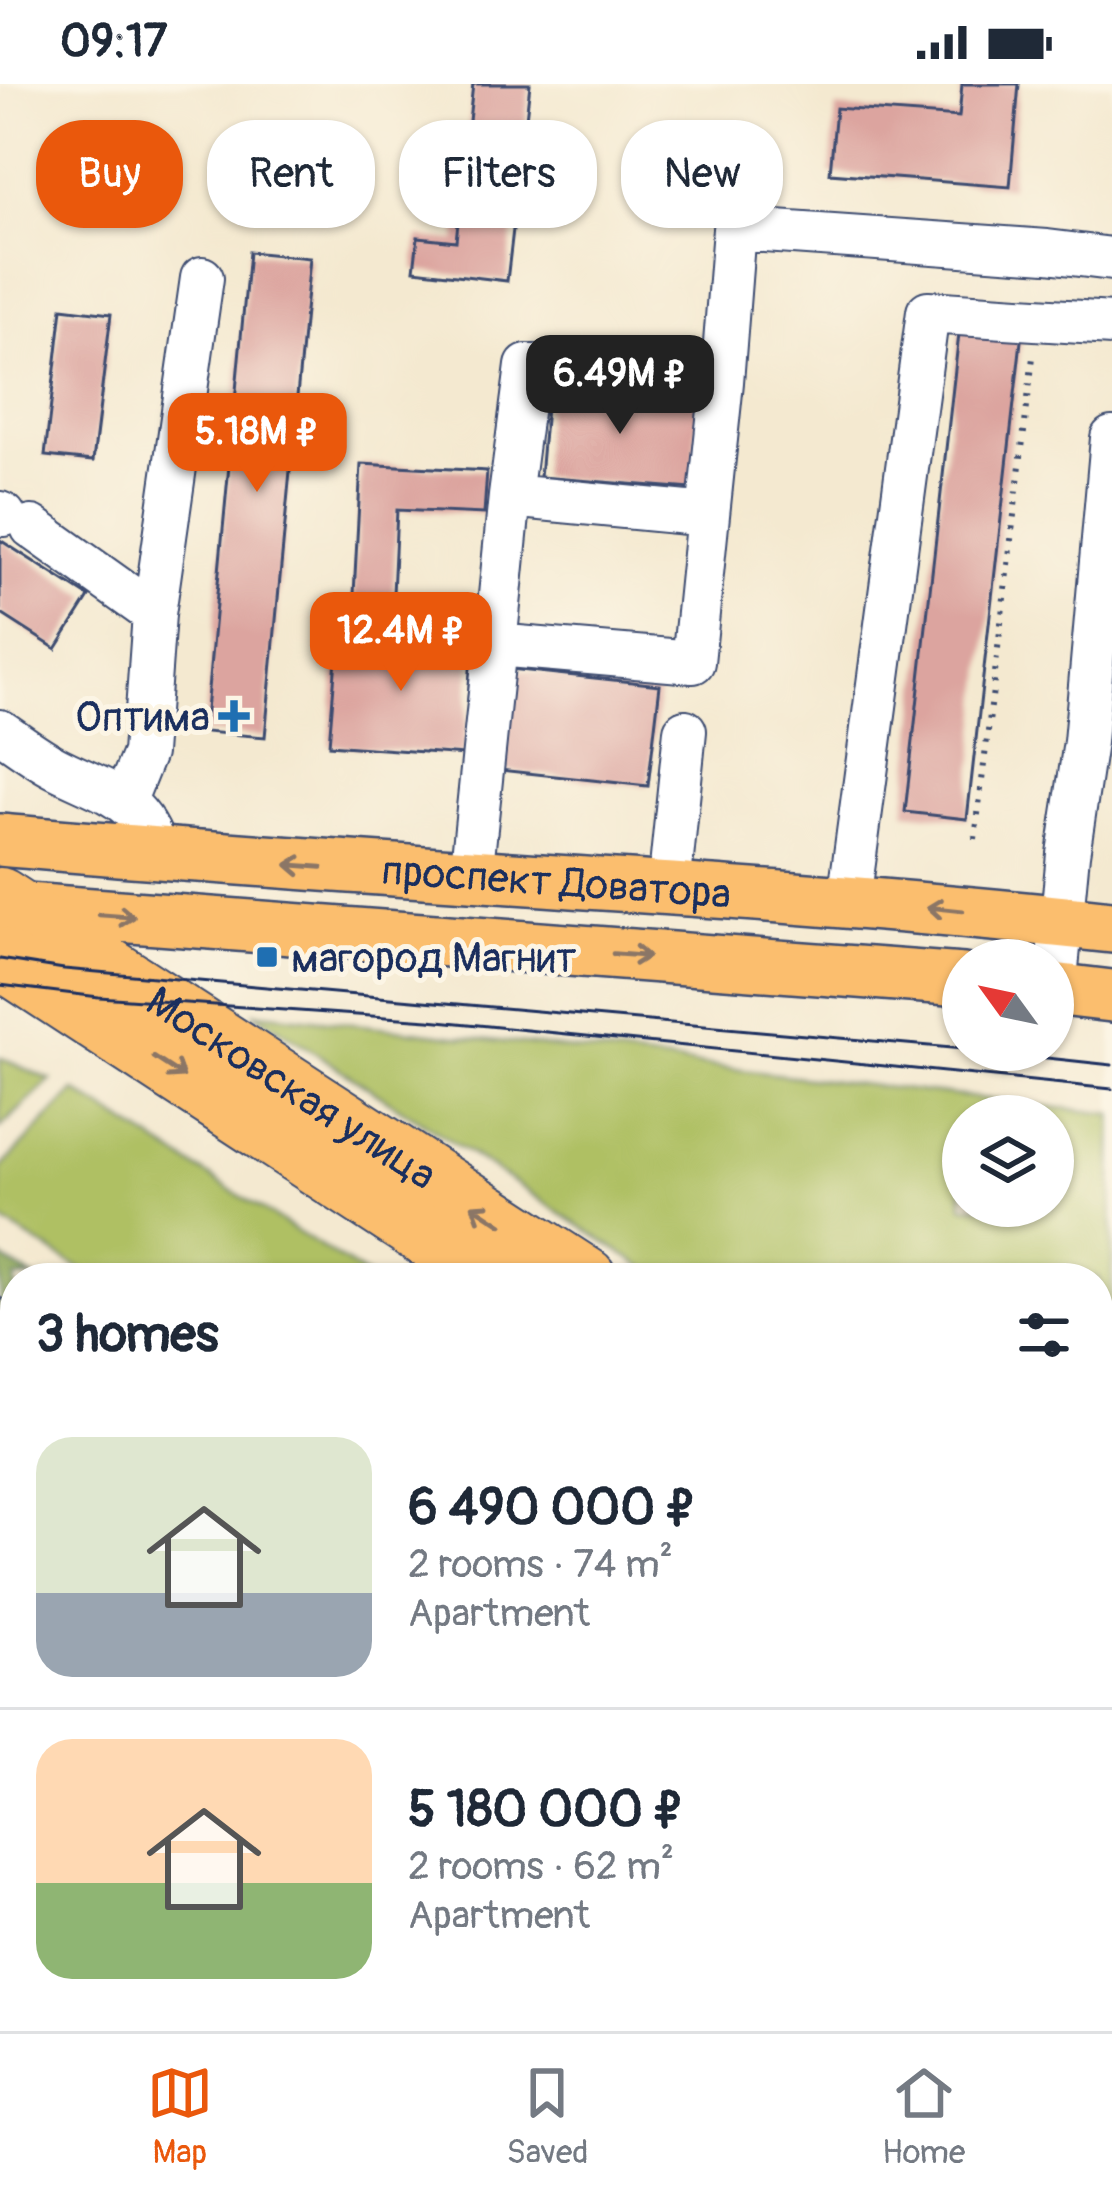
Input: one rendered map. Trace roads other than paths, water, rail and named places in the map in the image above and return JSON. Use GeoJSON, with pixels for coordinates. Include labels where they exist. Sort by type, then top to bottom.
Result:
{"type":"FeatureCollection","features":[{"type":"Feature","properties":{"kind":"highway","name":"Московская улица"},"geometry":{"type":"LineString","coordinates":[[4,918],[470,1263]]}},
{"type":"Feature","properties":{"kind":"highway","name":"Московская улица"},"geometry":{"type":"LineString","coordinates":[[4,918],[562,1263]]}},
{"type":"Feature","properties":{"kind":"main road","name":"проспект Доватора"},"geometry":{"type":"LineString","coordinates":[[0,840],[849,900],[1112,927]]}},
{"type":"Feature","properties":{"kind":"main road","name":"проспект Доватора"},"geometry":{"type":"LineString","coordinates":[[4,918],[942,979]]}},
{"type":"Feature","properties":{"kind":"main road"},"geometry":{"type":"LineString","coordinates":[[1074,991],[1112,996]]}},
{"type":"Feature","properties":{"kind":"street"},"geometry":{"type":"LineString","coordinates":[[495,645],[693,662],[734,229],[1112,259]]}},
{"type":"Feature","properties":{"kind":"street"},"geometry":{"type":"LineString","coordinates":[[125,800],[144,753],[154,614],[202,278]]}},
{"type":"Feature","properties":{"kind":"street"},"geometry":{"type":"LineString","coordinates":[[849,900],[928,312],[1112,323]]}},
{"type":"Feature","properties":{"kind":"street"},"geometry":{"type":"LineString","coordinates":[[471,876],[527,366],[722,382]]}},
{"type":"Feature","properties":{"kind":"street"},"geometry":{"type":"LineString","coordinates":[[1059,939],[1098,743],[1112,438]]}},
{"type":"Feature","properties":{"kind":"street"},"geometry":{"type":"LineString","coordinates":[[510,496],[708,515]]}},
{"type":"Feature","properties":{"kind":"street"},"geometry":{"type":"LineString","coordinates":[[12,518],[154,614]]}},
{"type":"Feature","properties":{"kind":"street"},"geometry":{"type":"LineString","coordinates":[[0,731],[52,766],[125,800],[150,828],[157,854]]}},
{"type":"Feature","properties":{"kind":"street"},"geometry":{"type":"LineString","coordinates":[[669,889],[685,731]]}},
{"type":"Feature","properties":{"kind":"tram line"},"geometry":{"type":"LineString","coordinates":[[0,959],[64,969],[942,1047]]}},
{"type":"Feature","properties":{"kind":"tram line"},"geometry":{"type":"LineString","coordinates":[[0,985],[99,997],[429,1020],[1112,1089]]}},
{"type":"Feature","properties":{"kind":"tram line"},"geometry":{"type":"LineString","coordinates":[[1074,1061],[1112,1065]]}},
{"type":"Feature","properties":{"kind":"place","name":"Оптима"},"geometry":{"type":"Point","coordinates":[234,716]}},
{"type":"Feature","properties":{"kind":"place","name":"магород Магнит"},"geometry":{"type":"Point","coordinates":[267,957]}}]}
